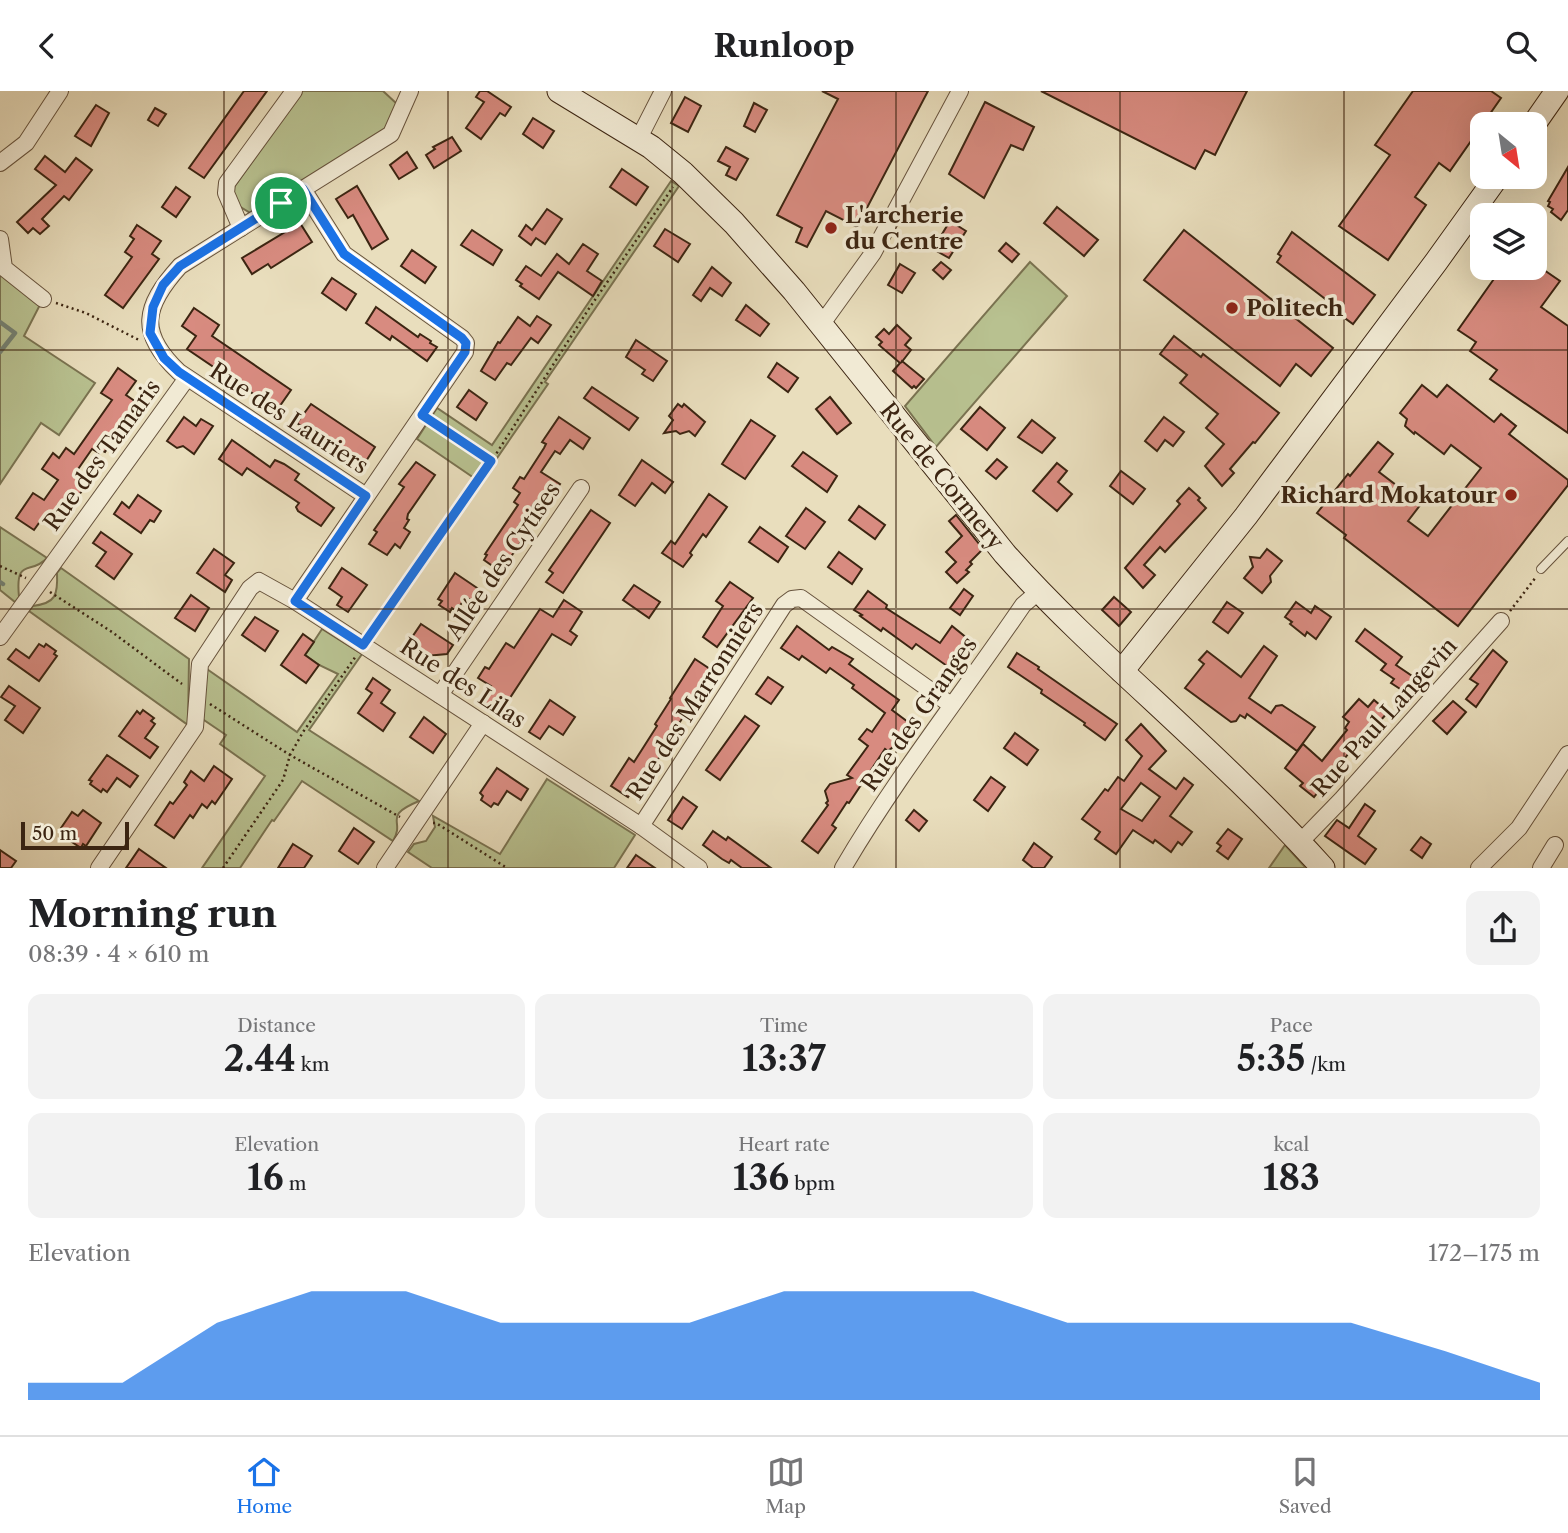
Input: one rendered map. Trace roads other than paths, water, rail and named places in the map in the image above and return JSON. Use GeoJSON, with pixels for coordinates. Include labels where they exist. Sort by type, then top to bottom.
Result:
{"type":"FeatureCollection","features":[{"type":"Feature","properties":{"kind":"main road","name":"Rue de Cormery"},"geometry":{"type":"LineString","coordinates":[[559,91],[639,138],[683,173],[734,223],[821,325],[1000,548],[1038,591],[1299,841],[1323,868]]}},
{"type":"Feature","properties":{"kind":"main road"},"geometry":{"type":"LineString","coordinates":[[1542,112],[1557,91]]}},
{"type":"Feature","properties":{"kind":"main road"},"geometry":{"type":"LineString","coordinates":[[1122,671],[1246,516],[1488,189]]}},
{"type":"Feature","properties":{"kind":"street"},"geometry":{"type":"LineString","coordinates":[[0,163],[26,142],[60,91]]}},
{"type":"Feature","properties":{"kind":"street"},"geometry":{"type":"LineString","coordinates":[[242,228],[226,193],[227,183],[294,91]]}},
{"type":"Feature","properties":{"kind":"street"},"geometry":{"type":"LineString","coordinates":[[639,138],[663,91]]}},
{"type":"Feature","properties":{"kind":"street"},"geometry":{"type":"LineString","coordinates":[[821,325],[873,253],[960,91]]}},
{"type":"Feature","properties":{"kind":"street","name":"Rue des Tamaris"},"geometry":{"type":"LineString","coordinates":[[0,637],[187,378],[164,358],[150,333],[153,307],[163,285],[180,266],[391,134],[405,93]]}},
{"type":"Feature","properties":{"kind":"street"},"geometry":{"type":"LineString","coordinates":[[295,601],[465,352],[466,343],[344,254],[303,189]]}},
{"type":"Feature","properties":{"kind":"street"},"geometry":{"type":"LineString","coordinates":[[0,239],[4,268],[43,299]]}},
{"type":"Feature","properties":{"kind":"street","name":"Rue des Lauriers"},"geometry":{"type":"LineString","coordinates":[[187,378],[366,496]]}},
{"type":"Feature","properties":{"kind":"street","name":"Allée des Cytises"},"geometry":{"type":"LineString","coordinates":[[440,695],[581,488]]}},
{"type":"Feature","properties":{"kind":"street","name":"Rue des Lilas"},"geometry":{"type":"LineString","coordinates":[[99,868],[195,727],[200,664],[250,588],[259,581],[295,601],[640,826]]}},
{"type":"Feature","properties":{"kind":"street","name":"Rue des Granges"},"geometry":{"type":"LineString","coordinates":[[843,868],[864,832],[951,705],[1023,605],[1038,591]]}},
{"type":"Feature","properties":{"kind":"street","name":"Rue des Marronniers"},"geometry":{"type":"LineString","coordinates":[[699,868],[640,826],[784,605],[792,599],[801,598],[951,705]]}},
{"type":"Feature","properties":{"kind":"street","name":"Rue Paul Langevin"},"geometry":{"type":"LineString","coordinates":[[1299,841],[1342,799],[1500,621]]}},
{"type":"Feature","properties":{"kind":"street"},"geometry":{"type":"LineString","coordinates":[[384,868],[483,723]]}},
{"type":"Feature","properties":{"kind":"street"},"geometry":{"type":"LineString","coordinates":[[1479,868],[1519,828],[1568,754]]}},
{"type":"Feature","properties":{"kind":"street"},"geometry":{"type":"LineString","coordinates":[[1541,868],[1555,845]]}},
{"type":"Feature","properties":{"kind":"lane"},"geometry":{"type":"LineString","coordinates":[[1542,569],[1568,541]]}},
{"type":"Feature","properties":{"kind":"waterway"},"geometry":{"type":"LineString","coordinates":[[0,322],[15,333],[0,352]]}},
{"type":"Feature","properties":{"kind":"place","name":"L'archerie du Centre"},"geometry":{"type":"Point","coordinates":[831,228]}},
{"type":"Feature","properties":{"kind":"place","name":"Politech"},"geometry":{"type":"Point","coordinates":[1232,308]}},
{"type":"Feature","properties":{"kind":"place","name":"Richard Mokatour"},"geometry":{"type":"Point","coordinates":[1511,495]}}]}
